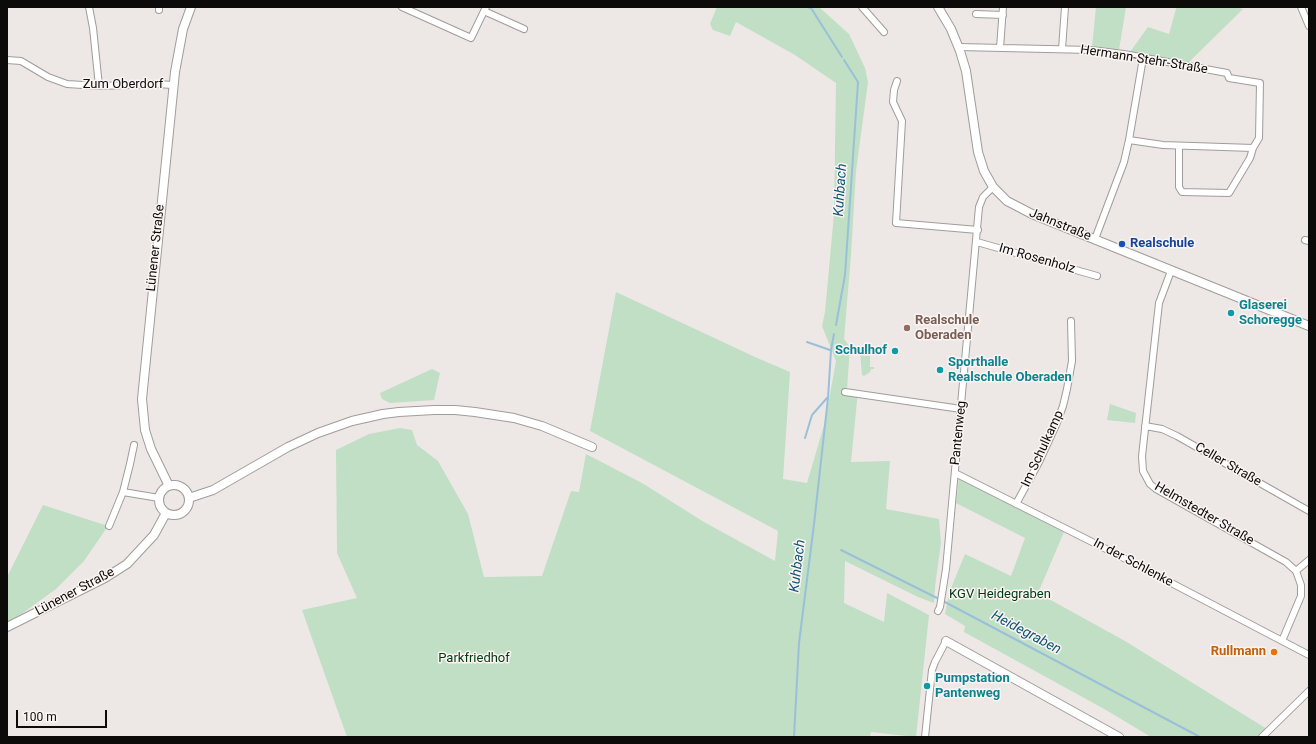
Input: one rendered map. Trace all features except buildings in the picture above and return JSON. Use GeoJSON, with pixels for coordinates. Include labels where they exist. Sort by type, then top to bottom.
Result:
{"type":"FeatureCollection","features":[{"type":"Feature","properties":{"kind":"main road","name":"Lünener Straße"},"geometry":{"type":"LineString","coordinates":[[168,486],[151,449],[145,430],[142,399],[173,85],[180,40],[191,7]]}},
{"type":"Feature","properties":{"kind":"main road","name":"Jahnstraße"},"geometry":{"type":"LineString","coordinates":[[938,7],[951,29],[959,47],[966,70],[978,152],[984,171],[993,187],[1007,201],[1020,209],[1309,326]]}},
{"type":"Feature","properties":{"kind":"main road"},"geometry":{"type":"LineString","coordinates":[[189,498],[213,490],[288,447],[318,433],[352,421],[382,414],[434,410],[475,412],[514,418],[549,428],[592,446]]}},
{"type":"Feature","properties":{"kind":"main road"},"geometry":{"type":"LineString","coordinates":[[175,485],[182,487],[187,491],[189,498],[188,507],[182,513],[172,515],[166,513],[160,505],[159,498],[161,492],[168,486],[175,485]]}},
{"type":"Feature","properties":{"kind":"main road","name":"Lünener Straße"},"geometry":{"type":"LineString","coordinates":[[7,627],[106,578],[127,564],[146,546],[166,513]]}},
{"type":"Feature","properties":{"kind":"main road"},"geometry":{"type":"LineString","coordinates":[[946,641],[1119,737]]}},
{"type":"Feature","properties":{"kind":"street"},"geometry":{"type":"LineString","coordinates":[[89,7],[93,28],[99,86]]}},
{"type":"Feature","properties":{"kind":"street"},"geometry":{"type":"LineString","coordinates":[[402,7],[471,38],[485,9],[524,29]]}},
{"type":"Feature","properties":{"kind":"street"},"geometry":{"type":"LineString","coordinates":[[862,7],[884,32]]}},
{"type":"Feature","properties":{"kind":"street"},"geometry":{"type":"LineString","coordinates":[[1000,48],[1003,7]]}},
{"type":"Feature","properties":{"kind":"street","name":"Hermann-Stehr-Straße"},"geometry":{"type":"LineString","coordinates":[[1062,49],[1065,7]]}},
{"type":"Feature","properties":{"kind":"street"},"geometry":{"type":"LineString","coordinates":[[1301,7],[1309,26]]}},
{"type":"Feature","properties":{"kind":"street"},"geometry":{"type":"LineString","coordinates":[[976,14],[1003,15]]}},
{"type":"Feature","properties":{"kind":"street","name":"Hermann-Stehr-Straße"},"geometry":{"type":"LineString","coordinates":[[959,47],[1091,50],[1227,73],[1229,78],[1260,84],[1259,138],[1253,148]]}},
{"type":"Feature","properties":{"kind":"street"},"geometry":{"type":"LineString","coordinates":[[1095,239],[1117,184],[1129,140],[1143,58]]}},
{"type":"Feature","properties":{"kind":"street","name":"Zum Oberdorf"},"geometry":{"type":"LineString","coordinates":[[7,60],[21,61],[56,81],[67,84],[99,86],[156,84],[173,85]]}},
{"type":"Feature","properties":{"kind":"street"},"geometry":{"type":"LineString","coordinates":[[897,81],[894,90],[893,102],[902,121],[896,223],[978,230]]}},
{"type":"Feature","properties":{"kind":"street"},"geometry":{"type":"LineString","coordinates":[[1129,140],[1163,146],[1179,146],[1253,148],[1250,158],[1229,193],[1182,192],[1179,187],[1179,146]]}},
{"type":"Feature","properties":{"kind":"street","name":"Pantenweg"},"geometry":{"type":"LineString","coordinates":[[939,608],[946,569],[980,203],[983,197],[993,187]]}},
{"type":"Feature","properties":{"kind":"street","name":"Im Rosenholz"},"geometry":{"type":"LineString","coordinates":[[977,242],[1096,276]]}},
{"type":"Feature","properties":{"kind":"street","name":"Helmstedter Straße"},"geometry":{"type":"LineString","coordinates":[[1171,271],[1159,303],[1142,456],[1143,471],[1150,484],[1156,489],[1286,562],[1296,571]]}},
{"type":"Feature","properties":{"kind":"street","name":"Im Schulkamp"},"geometry":{"type":"LineString","coordinates":[[1016,504],[1039,462],[1063,406],[1072,361],[1071,321]]}},
{"type":"Feature","properties":{"kind":"street"},"geometry":{"type":"LineString","coordinates":[[845,392],[961,409]]}},
{"type":"Feature","properties":{"kind":"street","name":"Celler Straße"},"geometry":{"type":"LineString","coordinates":[[1145,426],[1162,429],[1187,441],[1309,511]]}},
{"type":"Feature","properties":{"kind":"street"},"geometry":{"type":"LineString","coordinates":[[109,526],[123,492],[134,445]]}},
{"type":"Feature","properties":{"kind":"street","name":"In der Schlenke"},"geometry":{"type":"LineString","coordinates":[[955,473],[1253,624],[1282,641],[1309,654]]}},
{"type":"Feature","properties":{"kind":"street"},"geometry":{"type":"LineString","coordinates":[[123,492],[159,498]]}},
{"type":"Feature","properties":{"kind":"street"},"geometry":{"type":"LineString","coordinates":[[1282,641],[1301,596],[1301,585],[1296,571],[1309,560]]}},
{"type":"Feature","properties":{"kind":"street"},"geometry":{"type":"LineString","coordinates":[[925,737],[932,670],[934,662],[946,641]]}},
{"type":"Feature","properties":{"kind":"street"},"geometry":{"type":"LineString","coordinates":[[1262,737],[1309,692]]}},
{"type":"Feature","properties":{"kind":"green space","name":"Parkfriedhof"},"geometry":{"type":"Polygon","coordinates":[[[717,7],[819,7],[849,34],[865,68],[868,82],[856,171],[844,339],[850,347],[847,389],[858,391],[851,462],[890,461],[886,509],[939,519],[941,543],[934,603],[918,597],[845,561],[844,603],[884,622],[887,593],[929,615],[916,737],[871,732],[870,737],[347,737],[302,610],[357,598],[337,553],[336,450],[369,434],[400,428],[412,430],[417,445],[438,461],[468,514],[484,577],[542,576],[571,491],[579,492],[586,454],[642,483],[704,522],[775,561],[778,531],[590,431],[616,292],[790,372],[783,479],[807,483],[825,422],[836,361],[822,326],[825,312],[834,214],[836,83],[795,55],[736,22],[730,36],[713,30],[710,24],[717,7]]]}},
{"type":"Feature","properties":{"kind":"green space"},"geometry":{"type":"Polygon","coordinates":[[[1096,7],[1126,7],[1119,50],[1092,47],[1096,7]]]}},
{"type":"Feature","properties":{"kind":"green space"},"geometry":{"type":"Polygon","coordinates":[[[1176,7],[1236,7],[1243,9],[1188,63],[1130,52],[1148,27],[1169,34],[1176,7]]]}},
{"type":"Feature","properties":{"kind":"green space"},"geometry":{"type":"Polygon","coordinates":[[[860,351],[870,356],[870,367],[874,367],[874,369],[871,369],[870,372],[864,376],[862,375],[860,351]]]}},
{"type":"Feature","properties":{"kind":"green space"},"geometry":{"type":"Polygon","coordinates":[[[432,369],[440,373],[434,400],[390,403],[382,399],[380,393],[432,369]]]}},
{"type":"Feature","properties":{"kind":"green space"},"geometry":{"type":"Polygon","coordinates":[[[1110,404],[1136,413],[1135,423],[1107,420],[1110,404]]]}},
{"type":"Feature","properties":{"kind":"green space","name":"KGV Heidegraben"},"geometry":{"type":"Polygon","coordinates":[[[959,478],[1064,532],[1038,593],[1125,641],[1267,729],[1259,737],[1151,737],[1106,710],[964,632],[965,626],[945,614],[949,593],[965,554],[1011,576],[1025,538],[956,503],[959,478]]]}},
{"type":"Feature","properties":{"kind":"green space"},"geometry":{"type":"Polygon","coordinates":[[[43,505],[108,526],[84,561],[56,589],[20,615],[7,622],[7,577],[43,505]]]}},
{"type":"Feature","properties":{"kind":"waterway","name":"Kuhbach"},"geometry":{"type":"LineString","coordinates":[[807,7],[811,8],[842,57]]}},
{"type":"Feature","properties":{"kind":"waterway","name":"Kuhbach"},"geometry":{"type":"LineString","coordinates":[[836,325],[845,275],[858,82],[844,60]]}},
{"type":"Feature","properties":{"kind":"waterway","name":"Kuhbach"},"geometry":{"type":"LineString","coordinates":[[794,737],[799,643],[814,524],[828,398],[831,350],[834,334]]}},
{"type":"Feature","properties":{"kind":"waterway","name":"Kuhbach"},"geometry":{"type":"LineString","coordinates":[[807,342],[830,350]]}},
{"type":"Feature","properties":{"kind":"waterway","name":"Kuhbach"},"geometry":{"type":"LineString","coordinates":[[805,438],[812,415],[827,398]]}},
{"type":"Feature","properties":{"kind":"waterway","name":"Heidegraben"},"geometry":{"type":"LineString","coordinates":[[841,550],[939,599]]}},
{"type":"Feature","properties":{"kind":"waterway","name":"Heidegraben"},"geometry":{"type":"LineString","coordinates":[[943,601],[1200,737]]}},
{"type":"Feature","properties":{"kind":"place","name":"Realschule"},"geometry":{"type":"Point","coordinates":[1122,244]}},
{"type":"Feature","properties":{"kind":"place","name":"Glaserei Schoregge"},"geometry":{"type":"Point","coordinates":[1231,313]}},
{"type":"Feature","properties":{"kind":"place","name":"Realschule Oberaden"},"geometry":{"type":"Point","coordinates":[907,328]}},
{"type":"Feature","properties":{"kind":"place","name":"Schulhof"},"geometry":{"type":"Point","coordinates":[895,351]}},
{"type":"Feature","properties":{"kind":"place","name":"Sporthalle Realschule Oberaden"},"geometry":{"type":"Point","coordinates":[940,370]}},
{"type":"Feature","properties":{"kind":"place","name":"Rullmann"},"geometry":{"type":"Point","coordinates":[1274,652]}},
{"type":"Feature","properties":{"kind":"place","name":"Pumpstation Pantenweg"},"geometry":{"type":"Point","coordinates":[927,686]}}]}
